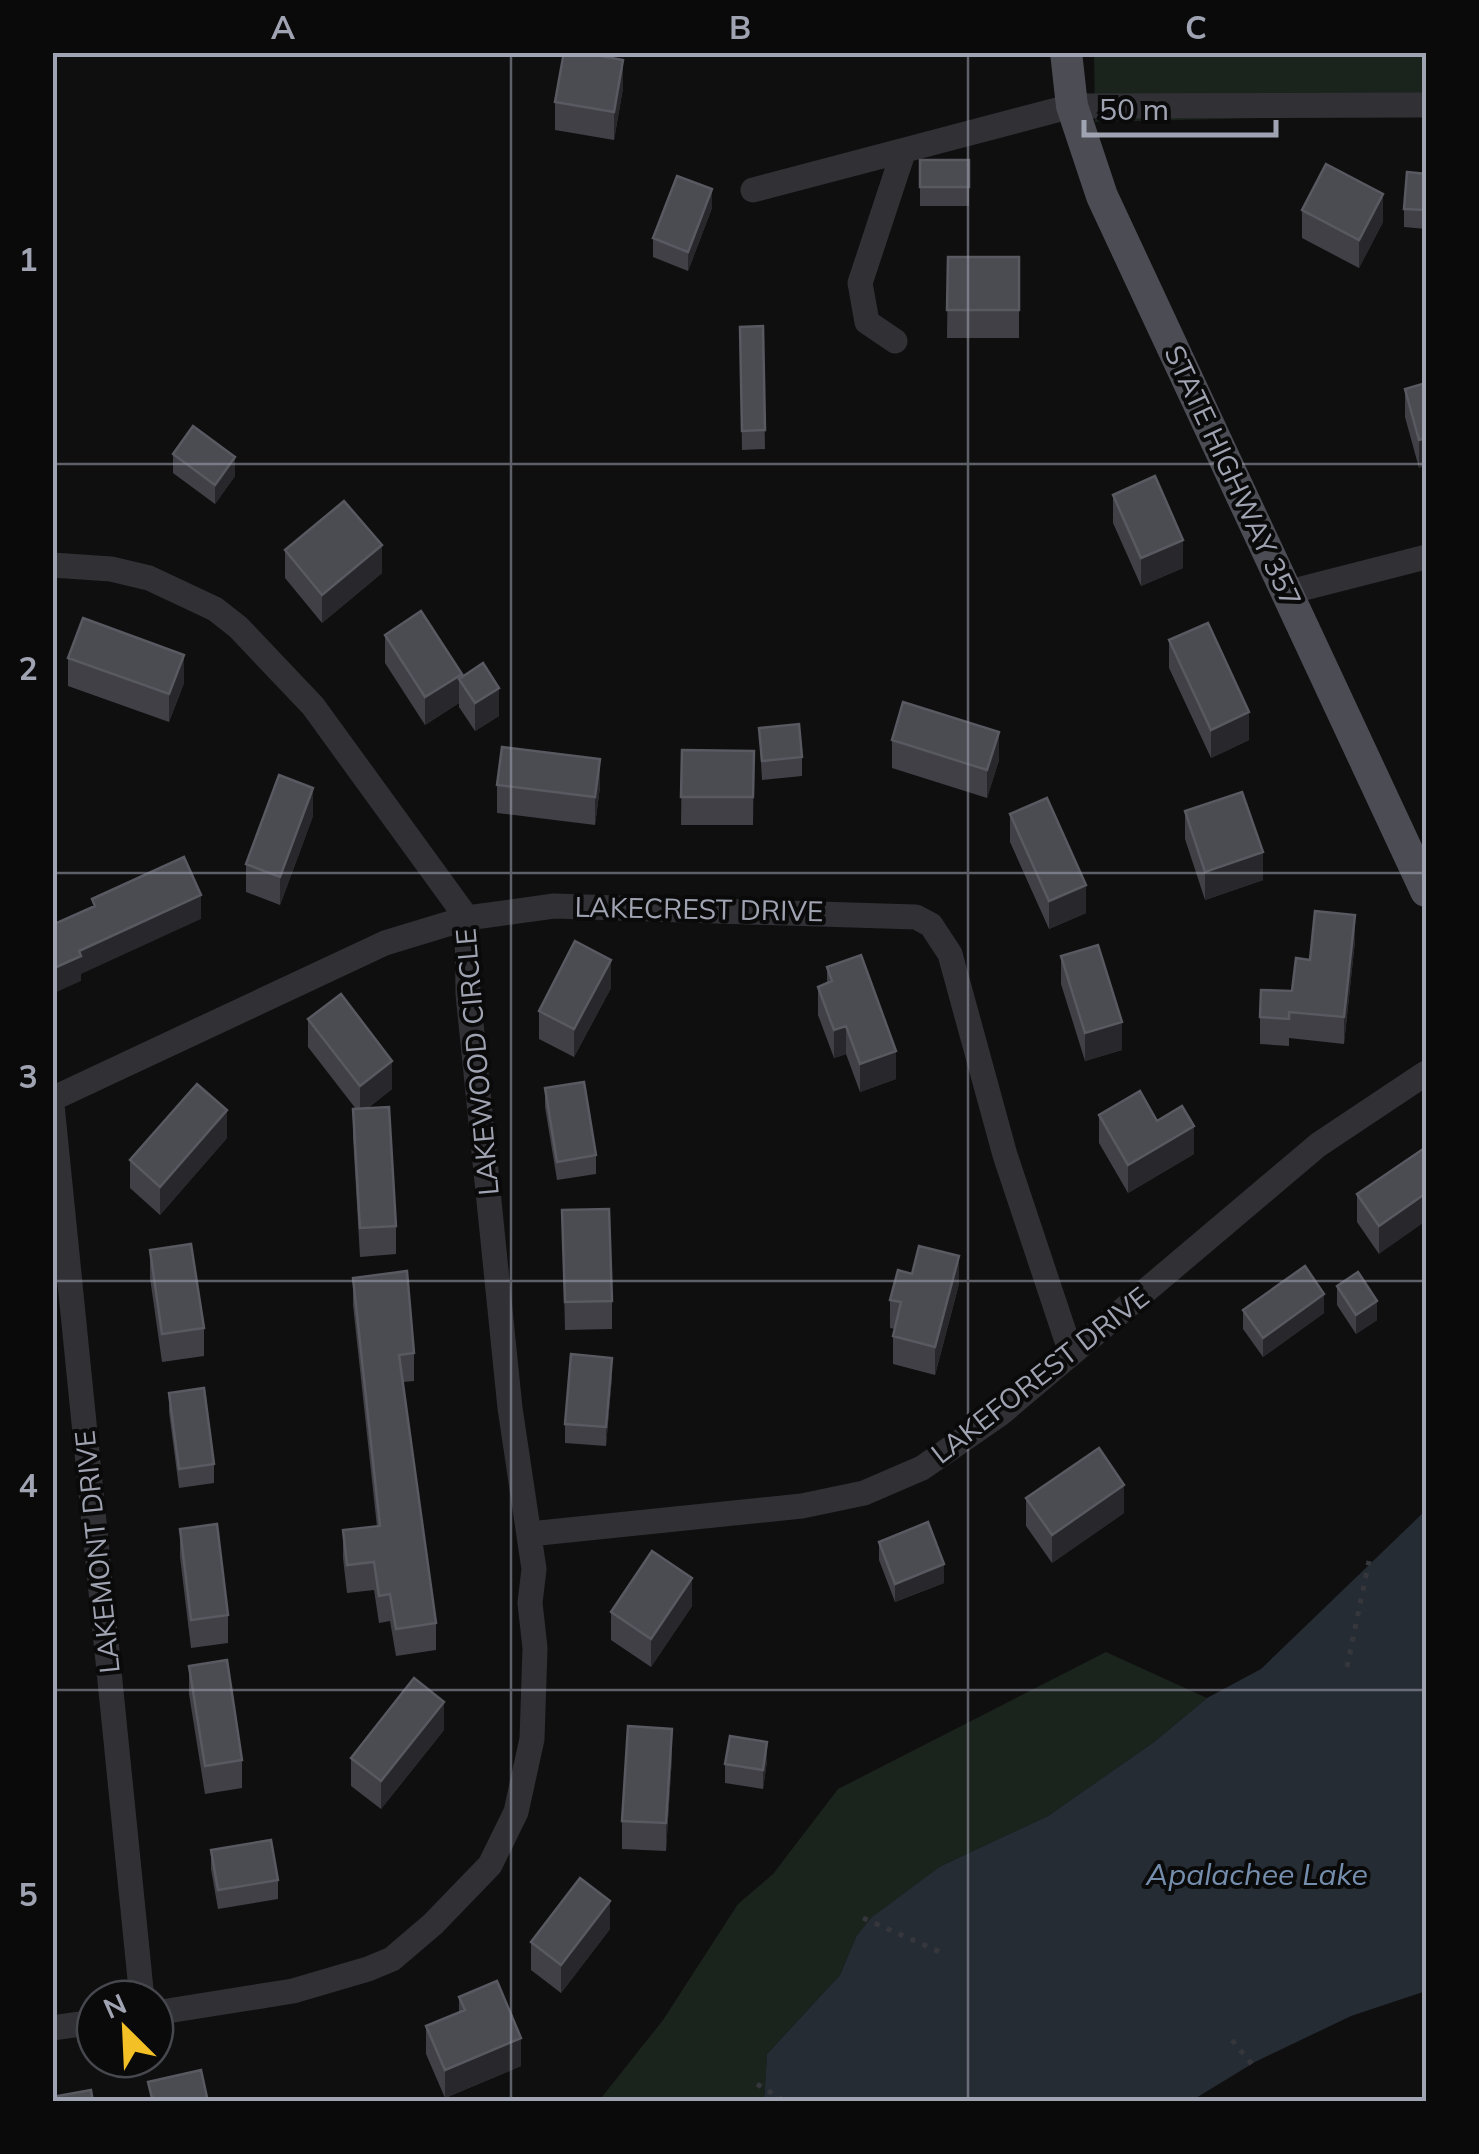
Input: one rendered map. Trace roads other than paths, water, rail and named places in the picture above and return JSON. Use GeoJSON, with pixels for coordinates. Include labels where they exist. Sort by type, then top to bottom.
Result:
{"type":"FeatureCollection","features":[{"type":"Feature","properties":{"kind":"main road","name":"STATE HIGHWAY 357"},"geometry":{"type":"LineString","coordinates":[[1066,52],[1072,106],[1102,196],[1426,891]]}},
{"type":"Feature","properties":{"kind":"street"},"geometry":{"type":"LineString","coordinates":[[753,190],[903,154],[1072,106],[1426,105]]}},
{"type":"Feature","properties":{"kind":"street"},"geometry":{"type":"LineString","coordinates":[[896,341],[867,322],[860,283],[903,154]]}},
{"type":"Feature","properties":{"kind":"street"},"geometry":{"type":"LineString","coordinates":[[1288,592],[1426,557]]}},
{"type":"Feature","properties":{"kind":"street","name":"LAKEWOOD CIRCLE"},"geometry":{"type":"LineString","coordinates":[[52,565],[112,569],[149,578],[215,609],[238,628],[313,706],[467,918],[468,994],[506,1369],[530,1534],[536,1664],[532,1739],[516,1812],[490,1865],[433,1924],[392,1959],[306,1988],[175,2010]]}},
{"type":"Feature","properties":{"kind":"street","name":"LAKECREST DRIVE"},"geometry":{"type":"LineString","coordinates":[[52,1102],[384,943],[467,918],[573,906],[899,913],[931,926],[950,954],[1005,1155],[1071,1353]]}},
{"type":"Feature","properties":{"kind":"street","name":"LAKEFOREST DRIVE"},"geometry":{"type":"LineString","coordinates":[[530,1534],[802,1506],[864,1492],[922,1468],[962,1442],[1318,1145],[1426,1072]]}},
{"type":"Feature","properties":{"kind":"street","name":"LAKEMONT DRIVE"},"geometry":{"type":"LineString","coordinates":[[52,1102],[140,1979]]}},
{"type":"Feature","properties":{"kind":"water","name":"Apalachee Lake"},"geometry":{"type":"Polygon","coordinates":[[[1426,1510],[1426,1991],[1351,2016],[1255,2062],[1191,2101],[764,2101],[767,2054],[840,1975],[856,1937],[871,1918],[941,1866],[1048,1816],[1154,1742],[1207,1698],[1261,1669],[1426,1510]]]}}]}
